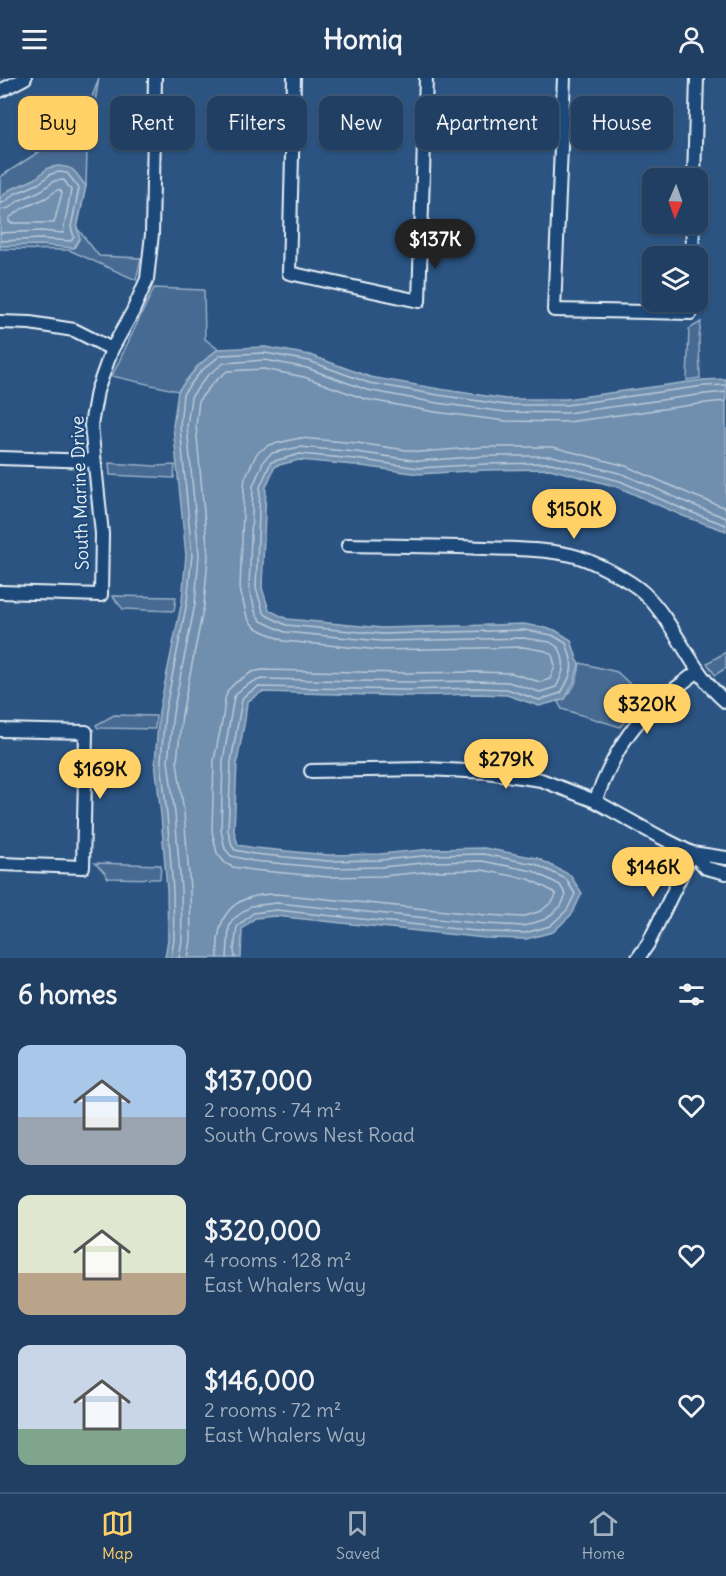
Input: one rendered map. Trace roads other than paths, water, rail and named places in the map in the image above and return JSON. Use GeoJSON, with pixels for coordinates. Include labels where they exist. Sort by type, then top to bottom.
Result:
{"type":"FeatureCollection","features":[{"type":"Feature","properties":{"kind":"street"},"geometry":{"type":"LineString","coordinates":[[0,91],[26,78]]}},
{"type":"Feature","properties":{"kind":"street","name":"South Marine Drive"},"geometry":{"type":"LineString","coordinates":[[0,592],[101,595],[102,534],[91,425],[97,391],[112,349],[134,311],[147,279],[152,234],[155,78]]}},
{"type":"Feature","properties":{"kind":"street"},"geometry":{"type":"LineString","coordinates":[[294,78],[289,273],[419,301],[426,78]]}},
{"type":"Feature","properties":{"kind":"street"},"geometry":{"type":"LineString","coordinates":[[564,78],[554,310],[691,314],[691,312]]}},
{"type":"Feature","properties":{"kind":"street"},"geometry":{"type":"LineString","coordinates":[[694,168],[697,78]]}},
{"type":"Feature","properties":{"kind":"street"},"geometry":{"type":"LineString","coordinates":[[0,322],[30,322],[74,330],[112,349]]}},
{"type":"Feature","properties":{"kind":"street"},"geometry":{"type":"LineString","coordinates":[[0,458],[94,461]]}},
{"type":"Feature","properties":{"kind":"street"},"geometry":{"type":"LineString","coordinates":[[348,545],[523,549],[573,555],[616,574],[643,593],[672,628],[698,671],[717,695],[726,702]]}},
{"type":"Feature","properties":{"kind":"street"},"geometry":{"type":"LineString","coordinates":[[595,801],[612,762],[634,726],[667,695],[698,671]]}},
{"type":"Feature","properties":{"kind":"street"},"geometry":{"type":"LineString","coordinates":[[0,730],[86,732],[83,867],[0,864]]}},
{"type":"Feature","properties":{"kind":"street"},"geometry":{"type":"LineString","coordinates":[[311,771],[427,769],[487,771],[541,780],[595,801],[692,853],[706,868],[726,873]]}},
{"type":"Feature","properties":{"kind":"street"},"geometry":{"type":"LineString","coordinates":[[692,853],[718,855],[726,858]]}},
{"type":"Feature","properties":{"kind":"street"},"geometry":{"type":"LineString","coordinates":[[638,958],[648,944],[692,853]]}},
{"type":"Feature","properties":{"kind":"water"},"geometry":{"type":"Polygon","coordinates":[[[58,166],[75,172],[86,186],[77,228],[80,238],[74,248],[41,245],[0,246],[0,198],[9,190],[35,179],[48,168],[58,166]]]}},
{"type":"Feature","properties":{"kind":"water"},"geometry":{"type":"Polygon","coordinates":[[[265,347],[310,355],[370,377],[506,399],[566,399],[703,380],[726,379],[726,531],[683,516],[618,487],[550,469],[419,474],[299,460],[275,466],[266,487],[262,588],[269,610],[287,619],[382,628],[524,624],[555,630],[571,640],[579,665],[574,682],[565,699],[539,706],[507,695],[407,696],[262,692],[247,702],[237,762],[234,831],[238,845],[328,855],[484,848],[537,858],[570,875],[582,893],[572,914],[553,932],[526,939],[485,938],[275,916],[255,918],[242,929],[241,958],[165,958],[168,939],[167,890],[155,762],[159,711],[182,601],[186,555],[173,426],[178,391],[197,367],[218,349],[265,347]]]}}]}
